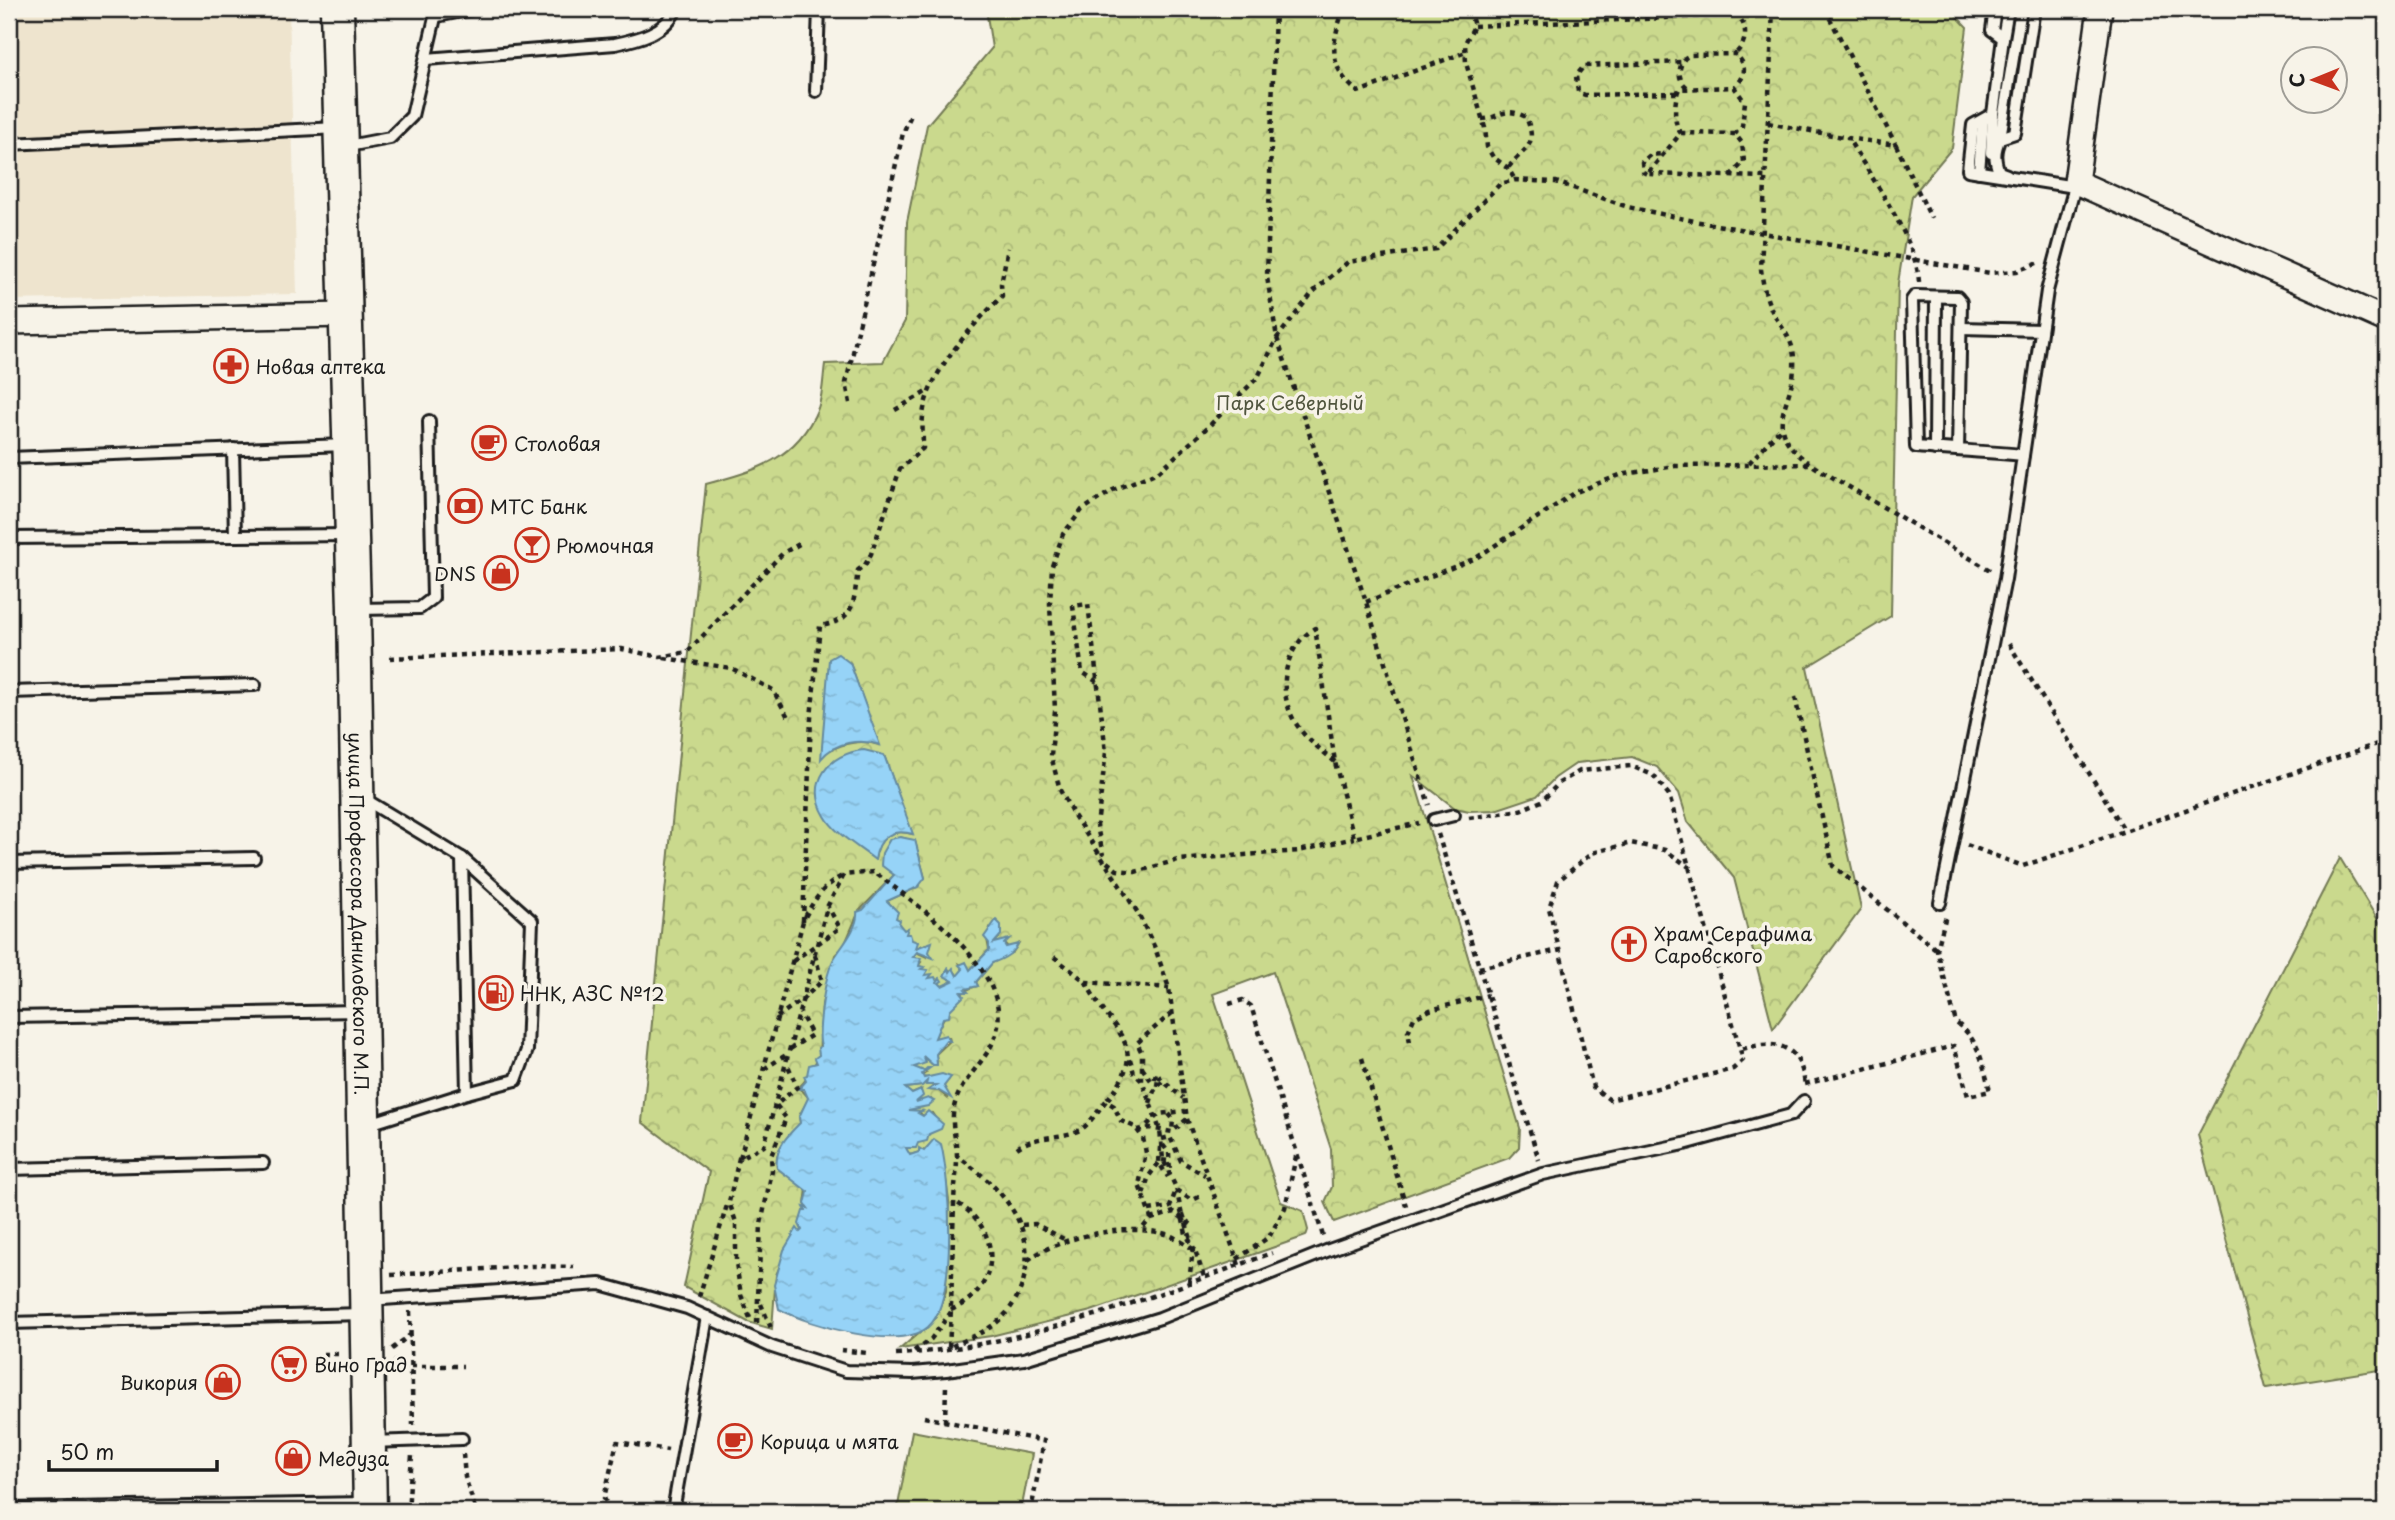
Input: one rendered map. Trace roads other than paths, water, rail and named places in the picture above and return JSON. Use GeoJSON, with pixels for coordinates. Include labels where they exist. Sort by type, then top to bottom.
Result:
{"type":"FeatureCollection","features":[{"type":"Feature","properties":{"kind":"main road","name":"улица Профессора Даниловского М.П."},"geometry":{"type":"LineString","coordinates":[[337,9],[353,535],[370,1507]]}},
{"type":"Feature","properties":{"kind":"street"},"geometry":{"type":"LineString","coordinates":[[2100,9],[2075,185],[2386,320]]}},
{"type":"Feature","properties":{"kind":"street"},"geometry":{"type":"LineString","coordinates":[[9,322],[346,315]]}},
{"type":"Feature","properties":{"kind":"lane"},"geometry":{"type":"LineString","coordinates":[[9,144],[390,138],[412,116],[437,12],[473,9]]}},
{"type":"Feature","properties":{"kind":"lane"},"geometry":{"type":"LineString","coordinates":[[426,59],[615,44],[645,38],[672,18],[676,9]]}},
{"type":"Feature","properties":{"kind":"lane"},"geometry":{"type":"LineString","coordinates":[[816,91],[819,9]]}},
{"type":"Feature","properties":{"kind":"lane"},"geometry":{"type":"LineString","coordinates":[[1995,9],[1992,30],[2003,38]]}},
{"type":"Feature","properties":{"kind":"lane"},"geometry":{"type":"LineString","coordinates":[[1940,903],[2005,579],[2041,330],[2075,185],[1984,172],[1988,117],[2008,9]]}},
{"type":"Feature","properties":{"kind":"lane"},"geometry":{"type":"LineString","coordinates":[[2009,177],[1999,172],[1994,160],[2021,9]]}},
{"type":"Feature","properties":{"kind":"lane"},"geometry":{"type":"LineString","coordinates":[[2000,138],[2015,133],[2034,9]]}},
{"type":"Feature","properties":{"kind":"lane"},"geometry":{"type":"LineString","coordinates":[[1958,450],[1960,299],[1919,296],[1912,300],[1916,446],[1936,449],[2023,455]]}},
{"type":"Feature","properties":{"kind":"lane"},"geometry":{"type":"LineString","coordinates":[[1936,297],[1936,449]]}},
{"type":"Feature","properties":{"kind":"lane"},"geometry":{"type":"LineString","coordinates":[[1961,328],[2041,330]]}},
{"type":"Feature","properties":{"kind":"lane"},"geometry":{"type":"LineString","coordinates":[[354,609],[420,608],[433,598],[429,421]]}},
{"type":"Feature","properties":{"kind":"lane"},"geometry":{"type":"LineString","coordinates":[[9,458],[351,445]]}},
{"type":"Feature","properties":{"kind":"lane"},"geometry":{"type":"LineString","coordinates":[[233,449],[235,536]]}},
{"type":"Feature","properties":{"kind":"lane"},"geometry":{"type":"LineString","coordinates":[[9,538],[353,535]]}},
{"type":"Feature","properties":{"kind":"lane"},"geometry":{"type":"LineString","coordinates":[[9,692],[255,685]]}},
{"type":"Feature","properties":{"kind":"lane"},"geometry":{"type":"LineString","coordinates":[[358,795],[462,858],[532,921],[527,1049],[516,1080],[363,1126]]}},
{"type":"Feature","properties":{"kind":"lane"},"geometry":{"type":"LineString","coordinates":[[1434,820],[1454,815]]}},
{"type":"Feature","properties":{"kind":"lane"},"geometry":{"type":"LineString","coordinates":[[9,863],[254,858]]}},
{"type":"Feature","properties":{"kind":"lane"},"geometry":{"type":"LineString","coordinates":[[462,858],[467,1093]]}},
{"type":"Feature","properties":{"kind":"lane"},"geometry":{"type":"LineString","coordinates":[[9,1017],[362,1011]]}},
{"type":"Feature","properties":{"kind":"lane"},"geometry":{"type":"LineString","coordinates":[[9,1323],[366,1296],[410,1296],[600,1284],[687,1308],[772,1347],[846,1371],[912,1373],[946,1370],[1024,1359],[1160,1318],[1329,1250],[1543,1174],[1684,1144],[1791,1115],[1804,1101]]}},
{"type":"Feature","properties":{"kind":"lane"},"geometry":{"type":"LineString","coordinates":[[9,1170],[263,1163]]}},
{"type":"Feature","properties":{"kind":"lane"},"geometry":{"type":"LineString","coordinates":[[673,1511],[706,1317]]}},
{"type":"Feature","properties":{"kind":"lane"},"geometry":{"type":"LineString","coordinates":[[369,1443],[462,1439]]}},
{"type":"Feature","properties":{"kind":"lane"},"geometry":{"type":"LineString","coordinates":[[9,1509],[370,1507]]}},
{"type":"Feature","properties":{"kind":"water"},"geometry":{"type":"Polygon","coordinates":[[[838,654],[850,663],[880,745],[848,743],[826,753],[821,759],[829,659],[838,654]]]}},
{"type":"Feature","properties":{"kind":"water"},"geometry":{"type":"Polygon","coordinates":[[[864,750],[884,755],[913,834],[898,832],[887,836],[879,846],[875,860],[829,823],[819,804],[819,781],[824,772],[840,757],[864,750]]]}},
{"type":"Feature","properties":{"kind":"water"},"geometry":{"type":"Polygon","coordinates":[[[900,837],[915,840],[925,878],[918,887],[887,901],[898,912],[896,918],[900,920],[899,924],[904,930],[908,928],[906,934],[910,934],[912,940],[918,942],[916,948],[932,942],[929,952],[933,958],[917,952],[913,957],[921,958],[919,966],[928,970],[925,975],[932,974],[929,978],[935,977],[937,982],[940,978],[942,981],[939,983],[942,986],[953,981],[944,976],[948,968],[950,972],[953,968],[957,976],[963,969],[959,965],[966,962],[970,970],[989,950],[989,943],[984,937],[996,920],[1001,925],[1001,935],[994,943],[1009,939],[1004,944],[1006,947],[1018,944],[1010,954],[992,963],[976,982],[978,986],[965,989],[968,992],[961,992],[964,996],[950,1010],[949,1017],[943,1018],[935,1038],[946,1035],[950,1041],[946,1041],[936,1054],[937,1065],[933,1065],[923,1056],[926,1063],[914,1067],[924,1071],[930,1068],[922,1074],[924,1078],[942,1074],[951,1077],[944,1086],[951,1098],[939,1091],[928,1090],[936,1085],[926,1085],[927,1081],[922,1086],[905,1088],[912,1094],[921,1090],[923,1096],[916,1102],[928,1098],[934,1101],[928,1106],[908,1110],[922,1111],[918,1113],[923,1116],[928,1111],[943,1124],[941,1129],[929,1134],[927,1141],[918,1143],[916,1148],[906,1148],[910,1155],[919,1152],[919,1148],[924,1151],[934,1139],[941,1144],[949,1211],[948,1267],[938,1313],[928,1327],[915,1334],[876,1337],[811,1322],[779,1309],[774,1285],[784,1250],[797,1228],[800,1232],[802,1230],[799,1224],[803,1211],[806,1211],[804,1207],[808,1208],[805,1204],[808,1192],[777,1168],[777,1161],[783,1142],[800,1123],[799,1117],[808,1098],[804,1089],[799,1089],[806,1081],[804,1076],[807,1075],[809,1065],[817,1063],[815,1058],[819,1055],[818,1048],[821,1046],[822,1004],[831,965],[852,930],[857,912],[863,910],[894,875],[881,865],[882,853],[890,839],[900,837]]]}},
{"type":"Feature","properties":{"kind":"place","name":"Новая аптека"},"geometry":{"type":"Point","coordinates":[231,366]}},
{"type":"Feature","properties":{"kind":"place","name":"Столовая"},"geometry":{"type":"Point","coordinates":[489,443]}},
{"type":"Feature","properties":{"kind":"place","name":"МТС Банк"},"geometry":{"type":"Point","coordinates":[465,506]}},
{"type":"Feature","properties":{"kind":"place","name":"Рюмочная"},"geometry":{"type":"Point","coordinates":[532,545]}},
{"type":"Feature","properties":{"kind":"place","name":"DNS"},"geometry":{"type":"Point","coordinates":[501,573]}},
{"type":"Feature","properties":{"kind":"place","name":"Храм Серафима Саровского"},"geometry":{"type":"Point","coordinates":[1629,944]}},
{"type":"Feature","properties":{"kind":"place","name":"ННК, АЗС №12"},"geometry":{"type":"Point","coordinates":[496,993]}},
{"type":"Feature","properties":{"kind":"place","name":"Вино Град"},"geometry":{"type":"Point","coordinates":[289,1364]}},
{"type":"Feature","properties":{"kind":"place","name":"Викория"},"geometry":{"type":"Point","coordinates":[223,1382]}},
{"type":"Feature","properties":{"kind":"place","name":"Корица и мята"},"geometry":{"type":"Point","coordinates":[735,1441]}},
{"type":"Feature","properties":{"kind":"place","name":"Медуза"},"geometry":{"type":"Point","coordinates":[293,1458]}},
{"type":"Feature","properties":{"kind":"park label","name":"Парк Северный"},"geometry":{"type":"Point","coordinates":[1290,402]}}]}
